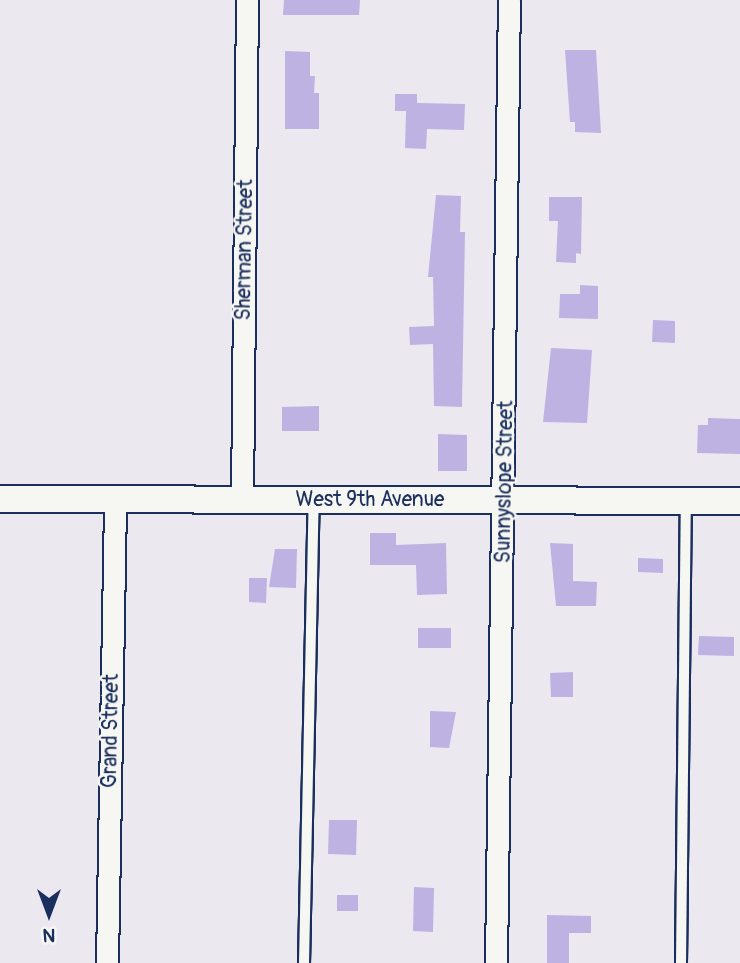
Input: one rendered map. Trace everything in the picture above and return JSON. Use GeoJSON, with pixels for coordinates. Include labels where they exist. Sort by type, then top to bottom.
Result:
{"type":"FeatureCollection","features":[{"type":"Feature","properties":{"kind":"street","name":"Sherman Street"},"geometry":{"type":"LineString","coordinates":[[242,500],[247,0]]}},
{"type":"Feature","properties":{"kind":"street","name":"Sunnyslope Street"},"geometry":{"type":"LineString","coordinates":[[496,963],[505,499],[509,0]]}},
{"type":"Feature","properties":{"kind":"street","name":"West 9th Avenue"},"geometry":{"type":"LineString","coordinates":[[0,499],[740,500]]}},
{"type":"Feature","properties":{"kind":"street","name":"Grand Street"},"geometry":{"type":"LineString","coordinates":[[107,963],[115,499]]}},
{"type":"Feature","properties":{"kind":"lane"},"geometry":{"type":"LineString","coordinates":[[303,963],[314,500]]}},
{"type":"Feature","properties":{"kind":"lane"},"geometry":{"type":"LineString","coordinates":[[681,963],[686,501]]}},
{"type":"Feature","properties":{"kind":"building"},"geometry":{"type":"Polygon","coordinates":[[[284,0],[360,0],[359,15],[283,15],[284,0]]]}},
{"type":"Feature","properties":{"kind":"building"},"geometry":{"type":"Polygon","coordinates":[[[565,50],[596,50],[601,133],[575,132],[575,122],[570,122],[565,50]]]}},
{"type":"Feature","properties":{"kind":"building"},"geometry":{"type":"Polygon","coordinates":[[[285,51],[310,52],[310,76],[315,76],[314,93],[319,93],[319,129],[285,129],[285,51]]]}},
{"type":"Feature","properties":{"kind":"building"},"geometry":{"type":"Polygon","coordinates":[[[395,94],[417,94],[417,103],[465,104],[464,130],[427,129],[426,149],[405,148],[406,111],[395,111],[395,94]]]}},
{"type":"Feature","properties":{"kind":"building"},"geometry":{"type":"Polygon","coordinates":[[[436,195],[461,196],[460,232],[465,232],[462,407],[434,406],[433,344],[410,345],[409,327],[434,326],[433,277],[428,277],[436,195]]]}},
{"type":"Feature","properties":{"kind":"building"},"geometry":{"type":"Polygon","coordinates":[[[549,197],[582,197],[581,254],[576,253],[576,263],[556,262],[558,221],[549,221],[549,197]]]}},
{"type":"Feature","properties":{"kind":"building"},"geometry":{"type":"Polygon","coordinates":[[[580,285],[598,286],[598,319],[559,318],[560,294],[580,294],[580,285]]]}},
{"type":"Feature","properties":{"kind":"building"},"geometry":{"type":"Polygon","coordinates":[[[653,320],[675,321],[675,343],[652,342],[653,320]]]}},
{"type":"Feature","properties":{"kind":"building"},"geometry":{"type":"Polygon","coordinates":[[[551,348],[592,350],[587,423],[543,422],[551,348]]]}},
{"type":"Feature","properties":{"kind":"building"},"geometry":{"type":"Polygon","coordinates":[[[319,406],[319,431],[282,431],[282,407],[319,406]]]}},
{"type":"Feature","properties":{"kind":"building"},"geometry":{"type":"Polygon","coordinates":[[[708,418],[740,419],[740,454],[697,453],[698,425],[708,425],[708,418]]]}},
{"type":"Feature","properties":{"kind":"building"},"geometry":{"type":"Polygon","coordinates":[[[438,434],[467,435],[467,471],[438,471],[438,434]]]}},
{"type":"Feature","properties":{"kind":"building"},"geometry":{"type":"Polygon","coordinates":[[[370,533],[396,533],[396,545],[446,543],[447,594],[417,595],[416,565],[370,565],[370,533]]]}},
{"type":"Feature","properties":{"kind":"building"},"geometry":{"type":"Polygon","coordinates":[[[550,543],[573,544],[573,581],[597,582],[596,606],[556,606],[550,543]]]}},
{"type":"Feature","properties":{"kind":"building"},"geometry":{"type":"Polygon","coordinates":[[[275,549],[297,549],[296,588],[269,587],[275,549]]]}},
{"type":"Feature","properties":{"kind":"building"},"geometry":{"type":"Polygon","coordinates":[[[638,558],[663,559],[663,573],[638,572],[638,558]]]}},
{"type":"Feature","properties":{"kind":"building"},"geometry":{"type":"Polygon","coordinates":[[[249,578],[267,578],[266,603],[249,602],[249,578]]]}},
{"type":"Feature","properties":{"kind":"building"},"geometry":{"type":"Polygon","coordinates":[[[418,628],[451,628],[451,648],[418,648],[418,628]]]}},
{"type":"Feature","properties":{"kind":"building"},"geometry":{"type":"Polygon","coordinates":[[[699,636],[734,637],[734,656],[698,655],[699,636]]]}},
{"type":"Feature","properties":{"kind":"building"},"geometry":{"type":"Polygon","coordinates":[[[573,672],[573,697],[551,697],[550,673],[573,672]]]}},
{"type":"Feature","properties":{"kind":"building"},"geometry":{"type":"Polygon","coordinates":[[[430,711],[456,712],[449,748],[430,747],[430,711]]]}},
{"type":"Feature","properties":{"kind":"building"},"geometry":{"type":"Polygon","coordinates":[[[329,820],[357,820],[356,855],[328,854],[329,820]]]}},
{"type":"Feature","properties":{"kind":"building"},"geometry":{"type":"Polygon","coordinates":[[[414,887],[434,888],[433,932],[413,931],[414,887]]]}},
{"type":"Feature","properties":{"kind":"building"},"geometry":{"type":"Polygon","coordinates":[[[337,895],[358,895],[358,911],[337,911],[337,895]]]}},
{"type":"Feature","properties":{"kind":"building"},"geometry":{"type":"Polygon","coordinates":[[[547,915],[591,916],[591,933],[569,933],[569,963],[547,963],[547,915]]]}}]}
